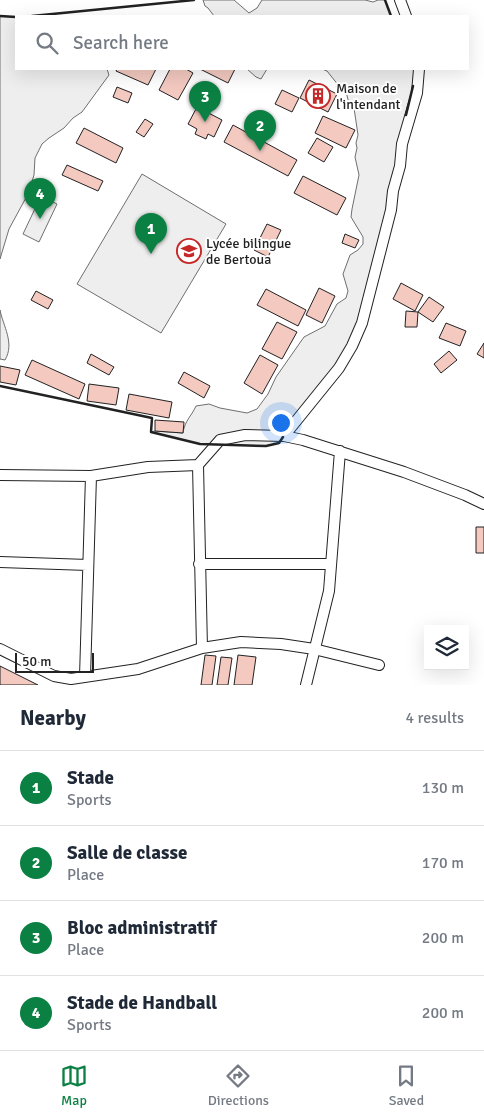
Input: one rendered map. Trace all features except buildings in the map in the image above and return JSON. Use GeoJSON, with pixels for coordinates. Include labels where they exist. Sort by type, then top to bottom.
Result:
{"type":"FeatureCollection","features":[{"type":"Feature","properties":{"kind":"street"},"geometry":{"type":"LineString","coordinates":[[400,0],[406,15]]}},
{"type":"Feature","properties":{"kind":"street"},"geometry":{"type":"LineString","coordinates":[[284,436],[340,368],[362,323],[391,210],[393,191],[400,166],[402,144],[417,93],[419,70]]}},
{"type":"Feature","properties":{"kind":"street"},"geometry":{"type":"LineString","coordinates":[[202,648],[198,465],[220,440],[245,435],[284,436],[304,440],[404,472],[484,504]]}},
{"type":"Feature","properties":{"kind":"street"},"geometry":{"type":"LineString","coordinates":[[306,685],[329,591],[340,451]]}},
{"type":"Feature","properties":{"kind":"street"},"geometry":{"type":"LineString","coordinates":[[0,475],[91,476],[148,468],[198,465]]}},
{"type":"Feature","properties":{"kind":"street"},"geometry":{"type":"LineString","coordinates":[[85,677],[91,476]]}},
{"type":"Feature","properties":{"kind":"street"},"geometry":{"type":"LineString","coordinates":[[0,562],[88,565]]}},
{"type":"Feature","properties":{"kind":"street"},"geometry":{"type":"LineString","coordinates":[[199,564],[331,564]]}},
{"type":"Feature","properties":{"kind":"street"},"geometry":{"type":"LineString","coordinates":[[0,649],[54,676],[72,682],[85,677],[138,669],[202,648],[242,642],[281,644],[314,649],[379,665]]}},
{"type":"Feature","properties":{"kind":"shaded area"},"geometry":{"type":"Polygon","coordinates":[[[203,0],[234,0],[249,13],[257,8],[262,0],[365,0],[373,2],[385,0],[391,15],[213,15],[205,6],[203,0]]]}},
{"type":"Feature","properties":{"kind":"shaded area"},"geometry":{"type":"Polygon","coordinates":[[[0,16],[15,17],[15,70],[107,70],[109,75],[82,112],[42,144],[35,158],[34,175],[28,194],[9,229],[0,259],[0,16]]]}},
{"type":"Feature","properties":{"kind":"shaded area"},"geometry":{"type":"Polygon","coordinates":[[[248,70],[266,70],[261,79],[248,70]]]}},
{"type":"Feature","properties":{"kind":"shaded area"},"geometry":{"type":"Polygon","coordinates":[[[324,70],[417,70],[407,112],[397,178],[359,325],[342,362],[291,424],[279,443],[266,446],[200,444],[151,432],[183,433],[196,406],[209,404],[247,413],[257,409],[268,394],[276,377],[304,337],[325,326],[337,304],[346,298],[348,291],[343,274],[350,255],[363,244],[363,237],[351,217],[359,175],[355,157],[358,135],[354,108],[349,103],[344,85],[339,86],[324,70]]]}},
{"type":"Feature","properties":{"kind":"shaded area"},"geometry":{"type":"Polygon","coordinates":[[[142,174],[226,224],[161,333],[77,284],[142,174]]]}},
{"type":"Feature","properties":{"kind":"shaded area"},"geometry":{"type":"Polygon","coordinates":[[[41,196],[57,204],[39,242],[23,234],[41,196]]]}},
{"type":"Feature","properties":{"kind":"shaded area"},"geometry":{"type":"Polygon","coordinates":[[[0,310],[9,341],[8,354],[5,360],[0,359],[0,310]]]}},
{"type":"Feature","properties":{"kind":"wall"},"geometry":{"type":"LineString","coordinates":[[42,15],[194,0]]}},
{"type":"Feature","properties":{"kind":"wall"},"geometry":{"type":"LineString","coordinates":[[385,0],[391,15]]}},
{"type":"Feature","properties":{"kind":"wall"},"geometry":{"type":"LineString","coordinates":[[0,16],[15,17]]}},
{"type":"Feature","properties":{"kind":"wall"},"geometry":{"type":"LineString","coordinates":[[406,115],[413,86]]}},
{"type":"Feature","properties":{"kind":"wall"},"geometry":{"type":"LineString","coordinates":[[0,386],[152,418],[151,432],[200,444],[266,446],[279,443],[283,437]]}},
{"type":"Feature","properties":{"kind":"place","name":"Maison de l'intendant"},"geometry":{"type":"Point","coordinates":[318,96]}},
{"type":"Feature","properties":{"kind":"place","name":"Bloc administratif"},"geometry":{"type":"Point","coordinates":[205,122]}},
{"type":"Feature","properties":{"kind":"place","name":"Salle de classe"},"geometry":{"type":"Point","coordinates":[260,151]}},
{"type":"Feature","properties":{"kind":"place","name":"Stade de Handball"},"geometry":{"type":"Point","coordinates":[40,219]}},
{"type":"Feature","properties":{"kind":"place","name":"Lycée bilingue de Bertoua"},"geometry":{"type":"Point","coordinates":[189,251]}},
{"type":"Feature","properties":{"kind":"place","name":"Stade"},"geometry":{"type":"Point","coordinates":[151,254]}}]}
